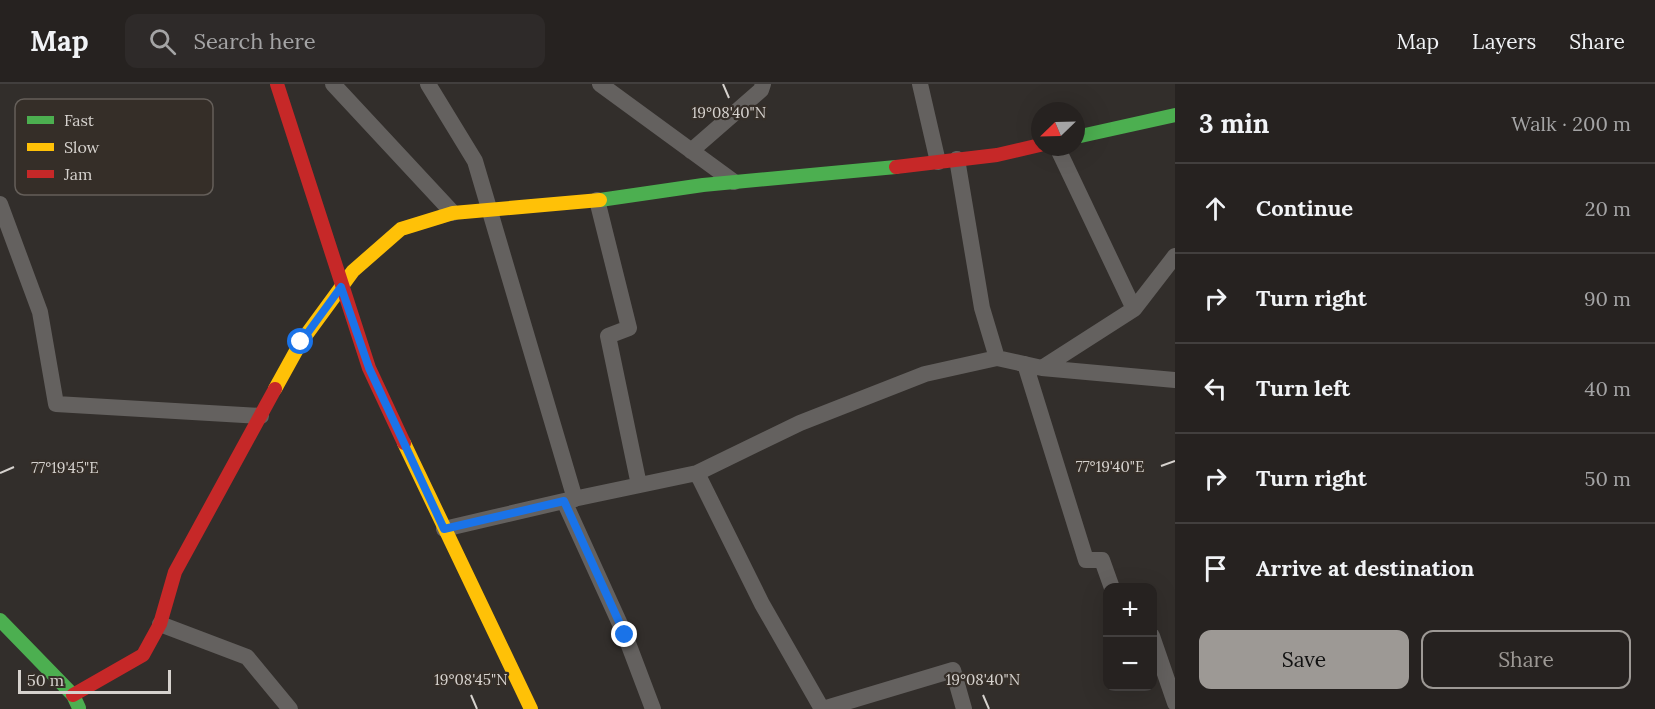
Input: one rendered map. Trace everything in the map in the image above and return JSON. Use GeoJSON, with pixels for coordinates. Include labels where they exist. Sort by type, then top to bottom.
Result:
{"type":"FeatureCollection","features":[{"type":"Feature","properties":{"kind":"street"},"geometry":{"type":"LineString","coordinates":[[277,84],[369,368],[531,709]]}},
{"type":"Feature","properties":{"kind":"street"},"geometry":{"type":"LineString","coordinates":[[333,84],[453,213]]}},
{"type":"Feature","properties":{"kind":"street"},"geometry":{"type":"LineString","coordinates":[[428,84],[476,161],[570,500],[654,709]]}},
{"type":"Feature","properties":{"kind":"street"},"geometry":{"type":"LineString","coordinates":[[600,84],[734,182]]}},
{"type":"Feature","properties":{"kind":"street"},"geometry":{"type":"LineString","coordinates":[[691,151],[761,90],[764,84]]}},
{"type":"Feature","properties":{"kind":"street"},"geometry":{"type":"LineString","coordinates":[[920,84],[938,162]]}},
{"type":"Feature","properties":{"kind":"street"},"geometry":{"type":"LineString","coordinates":[[1085,135],[1175,115]]}},
{"type":"Feature","properties":{"kind":"street"},"geometry":{"type":"LineString","coordinates":[[73,695],[143,655],[160,624],[175,572],[301,342],[353,271],[401,230],[453,213],[597,200],[734,182],[938,162],[997,155],[1031,147]]}},
{"type":"Feature","properties":{"kind":"street"},"geometry":{"type":"LineString","coordinates":[[1061,156],[1134,309]]}},
{"type":"Feature","properties":{"kind":"street"},"geometry":{"type":"LineString","coordinates":[[957,159],[982,308],[997,358]]}},
{"type":"Feature","properties":{"kind":"street"},"geometry":{"type":"LineString","coordinates":[[597,200],[629,328],[608,336],[639,485]]}},
{"type":"Feature","properties":{"kind":"street"},"geometry":{"type":"LineString","coordinates":[[0,204],[40,312],[56,404],[261,416]]}},
{"type":"Feature","properties":{"kind":"street"},"geometry":{"type":"LineString","coordinates":[[1042,368],[1134,309],[1175,256]]}},
{"type":"Feature","properties":{"kind":"street"},"geometry":{"type":"LineString","coordinates":[[444,529],[697,473],[801,423],[925,374],[997,358],[1042,368],[1175,380]]}},
{"type":"Feature","properties":{"kind":"street"},"geometry":{"type":"LineString","coordinates":[[1025,364],[1086,560],[1102,560],[1110,583]]}},
{"type":"Feature","properties":{"kind":"street"},"geometry":{"type":"LineString","coordinates":[[697,473],[762,604],[823,709],[953,670],[964,709]]}},
{"type":"Feature","properties":{"kind":"street"},"geometry":{"type":"LineString","coordinates":[[0,620],[73,695],[79,709]]}},
{"type":"Feature","properties":{"kind":"street"},"geometry":{"type":"LineString","coordinates":[[160,624],[248,657],[291,709]]}},
{"type":"Feature","properties":{"kind":"street"},"geometry":{"type":"LineString","coordinates":[[1152,637],[1175,703]]}},
{"type":"Feature","properties":{"kind":"traffic: fast"},"geometry":{"type":"LineString","coordinates":[[1085,135],[1175,115]]}},
{"type":"Feature","properties":{"kind":"traffic: fast"},"geometry":{"type":"LineString","coordinates":[[600,200],[703,185],[896,167]]}},
{"type":"Feature","properties":{"kind":"traffic: fast"},"geometry":{"type":"LineString","coordinates":[[0,620],[73,695],[79,708]]}},
{"type":"Feature","properties":{"kind":"traffic: slow"},"geometry":{"type":"LineString","coordinates":[[275,389],[301,342],[353,271],[401,229],[453,213],[600,200]]}},
{"type":"Feature","properties":{"kind":"traffic: slow"},"geometry":{"type":"LineString","coordinates":[[404,443],[531,709]]}},
{"type":"Feature","properties":{"kind":"traffic: jam"},"geometry":{"type":"LineString","coordinates":[[277,84],[369,368],[404,443]]}},
{"type":"Feature","properties":{"kind":"traffic: jam"},"geometry":{"type":"LineString","coordinates":[[896,167],[997,155],[1031,147]]}},
{"type":"Feature","properties":{"kind":"traffic: jam"},"geometry":{"type":"LineString","coordinates":[[73,695],[143,655],[160,624],[175,572],[275,389]]}},
{"type":"Feature","properties":{"kind":"route"},"geometry":{"type":"LineString","coordinates":[[301,342],[341,287],[369,368],[444,529],[564,501],[625,635]]}}]}
